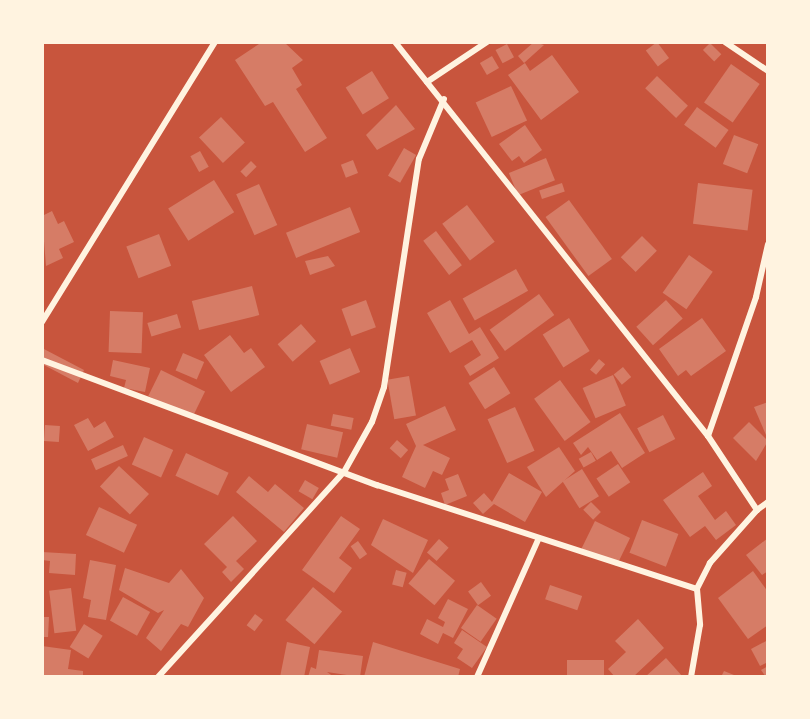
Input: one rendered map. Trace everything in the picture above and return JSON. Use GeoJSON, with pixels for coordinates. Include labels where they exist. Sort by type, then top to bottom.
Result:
{"type":"FeatureCollection","features":[{"type":"Feature","properties":{"kind":"street"},"geometry":{"type":"LineString","coordinates":[[42,322],[215,42]]}},
{"type":"Feature","properties":{"kind":"street"},"geometry":{"type":"LineString","coordinates":[[395,42],[427,82],[444,99],[708,436],[757,510]]}},
{"type":"Feature","properties":{"kind":"street"},"geometry":{"type":"LineString","coordinates":[[427,82],[487,42]]}},
{"type":"Feature","properties":{"kind":"street"},"geometry":{"type":"LineString","coordinates":[[725,42],[768,71]]}},
{"type":"Feature","properties":{"kind":"street"},"geometry":{"type":"LineString","coordinates":[[158,677],[344,472],[384,387],[419,159],[444,99]]}},
{"type":"Feature","properties":{"kind":"street"},"geometry":{"type":"LineString","coordinates":[[708,436],[756,297],[768,244]]}},
{"type":"Feature","properties":{"kind":"street"},"geometry":{"type":"LineString","coordinates":[[42,360],[344,472],[697,589]]}},
{"type":"Feature","properties":{"kind":"street"},"geometry":{"type":"LineString","coordinates":[[691,677],[700,625],[697,589],[710,563],[757,510],[767,504]]}},
{"type":"Feature","properties":{"kind":"street"},"geometry":{"type":"LineString","coordinates":[[477,677],[539,538]]}},
{"type":"Feature","properties":{"kind":"building"},"geometry":{"type":"Polygon","coordinates":[[[262,42],[284,42],[303,60],[292,68],[302,85],[296,89],[327,138],[305,152],[273,102],[265,106],[235,60],[262,42]]]}},
{"type":"Feature","properties":{"kind":"building"},"geometry":{"type":"Polygon","coordinates":[[[534,42],[544,45],[524,63],[518,56],[534,42]]]}},
{"type":"Feature","properties":{"kind":"building"},"geometry":{"type":"Polygon","coordinates":[[[657,42],[669,58],[658,66],[646,50],[657,42]]]}},
{"type":"Feature","properties":{"kind":"building"},"geometry":{"type":"Polygon","coordinates":[[[710,43],[721,54],[714,61],[703,50],[710,43]]]}},
{"type":"Feature","properties":{"kind":"building"},"geometry":{"type":"Polygon","coordinates":[[[507,44],[514,57],[503,63],[496,50],[507,44]]]}},
{"type":"Feature","properties":{"kind":"building"},"geometry":{"type":"Polygon","coordinates":[[[552,55],[579,92],[541,120],[508,75],[525,63],[530,71],[552,55]]]}},
{"type":"Feature","properties":{"kind":"building"},"geometry":{"type":"Polygon","coordinates":[[[492,56],[499,68],[487,75],[480,63],[492,56]]]}},
{"type":"Feature","properties":{"kind":"building"},"geometry":{"type":"Polygon","coordinates":[[[731,64],[760,84],[733,123],[704,103],[731,64]]]}},
{"type":"Feature","properties":{"kind":"building"},"geometry":{"type":"Polygon","coordinates":[[[372,71],[389,98],[363,115],[346,87],[372,71]]]}},
{"type":"Feature","properties":{"kind":"building"},"geometry":{"type":"Polygon","coordinates":[[[657,76],[688,106],[676,118],[645,88],[657,76]]]}},
{"type":"Feature","properties":{"kind":"building"},"geometry":{"type":"Polygon","coordinates":[[[511,86],[527,120],[492,137],[476,102],[511,86]]]}},
{"type":"Feature","properties":{"kind":"building"},"geometry":{"type":"Polygon","coordinates":[[[396,105],[415,129],[377,150],[366,135],[396,105]]]}},
{"type":"Feature","properties":{"kind":"building"},"geometry":{"type":"Polygon","coordinates":[[[697,107],[729,130],[716,148],[684,125],[697,107]]]}},
{"type":"Feature","properties":{"kind":"building"},"geometry":{"type":"Polygon","coordinates":[[[221,117],[245,143],[223,163],[199,137],[221,117]]]}},
{"type":"Feature","properties":{"kind":"building"},"geometry":{"type":"Polygon","coordinates":[[[525,125],[542,150],[524,163],[519,156],[512,161],[499,144],[525,125]]]}},
{"type":"Feature","properties":{"kind":"building"},"geometry":{"type":"Polygon","coordinates":[[[734,135],[758,144],[747,173],[723,164],[734,135]]]}},
{"type":"Feature","properties":{"kind":"building"},"geometry":{"type":"Polygon","coordinates":[[[404,148],[416,155],[400,183],[388,176],[404,148]]]}},
{"type":"Feature","properties":{"kind":"building"},"geometry":{"type":"Polygon","coordinates":[[[200,151],[209,167],[199,172],[190,156],[200,151]]]}},
{"type":"Feature","properties":{"kind":"building"},"geometry":{"type":"Polygon","coordinates":[[[546,158],[555,180],[518,195],[509,173],[546,158]]]}},
{"type":"Feature","properties":{"kind":"building"},"geometry":{"type":"Polygon","coordinates":[[[353,160],[358,173],[346,178],[341,165],[353,160]]]}},
{"type":"Feature","properties":{"kind":"building"},"geometry":{"type":"Polygon","coordinates":[[[251,161],[257,167],[246,177],[240,172],[251,161]]]}},
{"type":"Feature","properties":{"kind":"building"},"geometry":{"type":"Polygon","coordinates":[[[214,180],[234,212],[188,241],[168,209],[214,180]]]}},
{"type":"Feature","properties":{"kind":"building"},"geometry":{"type":"Polygon","coordinates":[[[562,183],[565,192],[542,199],[539,190],[562,183]]]}},
{"type":"Feature","properties":{"kind":"building"},"geometry":{"type":"Polygon","coordinates":[[[698,183],[753,190],[748,230],[693,224],[698,183]]]}},
{"type":"Feature","properties":{"kind":"building"},"geometry":{"type":"Polygon","coordinates":[[[259,184],[277,225],[254,235],[236,194],[259,184]]]}},
{"type":"Feature","properties":{"kind":"building"},"geometry":{"type":"Polygon","coordinates":[[[569,200],[612,259],[588,276],[546,217],[569,200]]]}},
{"type":"Feature","properties":{"kind":"building"},"geometry":{"type":"Polygon","coordinates":[[[467,205],[495,242],[470,260],[442,224],[467,205]]]}},
{"type":"Feature","properties":{"kind":"building"},"geometry":{"type":"Polygon","coordinates":[[[350,207],[360,232],[296,258],[286,233],[350,207]]]}},
{"type":"Feature","properties":{"kind":"building"},"geometry":{"type":"Polygon","coordinates":[[[52,211],[58,224],[64,221],[74,242],[59,249],[63,258],[46,266],[42,216],[52,211]]]}},
{"type":"Feature","properties":{"kind":"building"},"geometry":{"type":"Polygon","coordinates":[[[436,231],[462,265],[449,275],[423,241],[436,231]]]}},
{"type":"Feature","properties":{"kind":"building"},"geometry":{"type":"Polygon","coordinates":[[[159,234],[171,266],[139,278],[126,247],[159,234]]]}},
{"type":"Feature","properties":{"kind":"building"},"geometry":{"type":"Polygon","coordinates":[[[642,236],[657,251],[636,272],[621,257],[642,236]]]}},
{"type":"Feature","properties":{"kind":"building"},"geometry":{"type":"Polygon","coordinates":[[[689,255],[713,272],[686,309],[663,293],[689,255]]]}},
{"type":"Feature","properties":{"kind":"building"},"geometry":{"type":"Polygon","coordinates":[[[328,256],[335,266],[310,275],[305,261],[328,256]]]}},
{"type":"Feature","properties":{"kind":"building"},"geometry":{"type":"Polygon","coordinates":[[[516,269],[528,291],[475,320],[463,299],[516,269]]]}},
{"type":"Feature","properties":{"kind":"building"},"geometry":{"type":"Polygon","coordinates":[[[252,286],[259,315],[199,330],[192,301],[252,286]]]}},
{"type":"Feature","properties":{"kind":"building"},"geometry":{"type":"Polygon","coordinates":[[[539,294],[554,315],[505,351],[490,330],[539,294]]]}},
{"type":"Feature","properties":{"kind":"building"},"geometry":{"type":"Polygon","coordinates":[[[366,300],[376,327],[351,336],[342,309],[366,300]]]}},
{"type":"Feature","properties":{"kind":"building"},"geometry":{"type":"Polygon","coordinates":[[[450,300],[469,334],[480,327],[499,358],[470,376],[464,366],[481,355],[472,340],[450,353],[427,313],[450,300]]]}},
{"type":"Feature","properties":{"kind":"building"},"geometry":{"type":"Polygon","coordinates":[[[666,300],[683,319],[653,345],[636,327],[666,300]]]}},
{"type":"Feature","properties":{"kind":"building"},"geometry":{"type":"Polygon","coordinates":[[[110,311],[143,312],[142,353],[109,352],[110,311]]]}},
{"type":"Feature","properties":{"kind":"building"},"geometry":{"type":"Polygon","coordinates":[[[177,314],[181,327],[151,336],[147,323],[177,314]]]}},
{"type":"Feature","properties":{"kind":"building"},"geometry":{"type":"Polygon","coordinates":[[[569,318],[590,351],[563,368],[543,334],[569,318]]]}},
{"type":"Feature","properties":{"kind":"building"},"geometry":{"type":"Polygon","coordinates":[[[702,318],[726,351],[691,376],[686,370],[678,376],[659,349],[702,318]]]}},
{"type":"Feature","properties":{"kind":"building"},"geometry":{"type":"Polygon","coordinates":[[[301,324],[316,341],[293,362],[278,344],[301,324]]]}},
{"type":"Feature","properties":{"kind":"building"},"geometry":{"type":"Polygon","coordinates":[[[230,335],[244,353],[251,348],[265,367],[231,392],[204,355],[230,335]]]}},
{"type":"Feature","properties":{"kind":"building"},"geometry":{"type":"Polygon","coordinates":[[[42,348],[84,370],[78,383],[42,364],[42,348]]]}},
{"type":"Feature","properties":{"kind":"building"},"geometry":{"type":"Polygon","coordinates":[[[350,348],[360,372],[330,385],[320,361],[350,348]]]}},
{"type":"Feature","properties":{"kind":"building"},"geometry":{"type":"Polygon","coordinates":[[[183,353],[204,362],[197,379],[176,370],[183,353]]]}},
{"type":"Feature","properties":{"kind":"building"},"geometry":{"type":"Polygon","coordinates":[[[599,359],[605,364],[596,375],[590,370],[599,359]]]}},
{"type":"Feature","properties":{"kind":"building"},"geometry":{"type":"Polygon","coordinates":[[[113,360],[150,368],[145,392],[124,388],[126,380],[110,376],[113,360]]]}},
{"type":"Feature","properties":{"kind":"building"},"geometry":{"type":"Polygon","coordinates":[[[494,367],[510,393],[485,409],[469,383],[494,367]]]}},
{"type":"Feature","properties":{"kind":"building"},"geometry":{"type":"Polygon","coordinates":[[[623,367],[631,377],[622,385],[614,375],[623,367]]]}},
{"type":"Feature","properties":{"kind":"building"},"geometry":{"type":"Polygon","coordinates":[[[161,370],[205,391],[192,418],[148,396],[161,370]]]}},
{"type":"Feature","properties":{"kind":"building"},"geometry":{"type":"Polygon","coordinates":[[[613,375],[626,405],[596,418],[583,388],[613,375]]]}},
{"type":"Feature","properties":{"kind":"building"},"geometry":{"type":"Polygon","coordinates":[[[409,376],[416,415],[394,419],[387,380],[409,376]]]}},
{"type":"Feature","properties":{"kind":"building"},"geometry":{"type":"Polygon","coordinates":[[[560,380],[591,422],[565,441],[534,399],[560,380]]]}},
{"type":"Feature","properties":{"kind":"building"},"geometry":{"type":"Polygon","coordinates":[[[768,402],[768,434],[766,435],[754,407],[768,402]]]}},
{"type":"Feature","properties":{"kind":"building"},"geometry":{"type":"Polygon","coordinates":[[[445,406],[456,430],[423,445],[450,458],[442,475],[433,471],[425,488],[402,477],[416,446],[406,424],[445,406]]]}},
{"type":"Feature","properties":{"kind":"building"},"geometry":{"type":"Polygon","coordinates":[[[515,407],[535,451],[507,463],[488,419],[515,407]]]}},
{"type":"Feature","properties":{"kind":"building"},"geometry":{"type":"Polygon","coordinates":[[[620,413],[645,453],[622,468],[611,451],[597,460],[588,447],[581,455],[573,443],[620,413]]]}},
{"type":"Feature","properties":{"kind":"building"},"geometry":{"type":"Polygon","coordinates":[[[333,414],[354,418],[351,430],[331,426],[333,414]]]}},
{"type":"Feature","properties":{"kind":"building"},"geometry":{"type":"Polygon","coordinates":[[[663,415],[675,439],[649,452],[637,428],[663,415]]]}},
{"type":"Feature","properties":{"kind":"building"},"geometry":{"type":"Polygon","coordinates":[[[88,418],[94,428],[105,421],[114,437],[88,451],[74,425],[88,418]]]}},
{"type":"Feature","properties":{"kind":"building"},"geometry":{"type":"Polygon","coordinates":[[[749,422],[768,441],[756,461],[733,438],[749,422]]]}},
{"type":"Feature","properties":{"kind":"building"},"geometry":{"type":"Polygon","coordinates":[[[307,424],[343,432],[337,458],[301,449],[307,424]]]}},
{"type":"Feature","properties":{"kind":"building"},"geometry":{"type":"Polygon","coordinates":[[[45,425],[60,426],[59,442],[44,441],[45,425]]]}},
{"type":"Feature","properties":{"kind":"building"},"geometry":{"type":"Polygon","coordinates":[[[144,437],[173,450],[161,477],[132,464],[144,437]]]}},
{"type":"Feature","properties":{"kind":"building"},"geometry":{"type":"Polygon","coordinates":[[[397,440],[408,450],[401,458],[390,448],[397,440]]]}},
{"type":"Feature","properties":{"kind":"building"},"geometry":{"type":"Polygon","coordinates":[[[123,445],[128,456],[96,470],[91,459],[123,445]]]}},
{"type":"Feature","properties":{"kind":"building"},"geometry":{"type":"Polygon","coordinates":[[[559,447],[575,471],[546,497],[527,467],[559,447]]]}},
{"type":"Feature","properties":{"kind":"building"},"geometry":{"type":"Polygon","coordinates":[[[591,452],[596,461],[584,468],[579,459],[591,452]]]}},
{"type":"Feature","properties":{"kind":"building"},"geometry":{"type":"Polygon","coordinates":[[[186,453],[229,473],[218,496],[175,476],[186,453]]]}},
{"type":"Feature","properties":{"kind":"building"},"geometry":{"type":"Polygon","coordinates":[[[618,464],[630,482],[609,497],[596,479],[618,464]]]}},
{"type":"Feature","properties":{"kind":"building"},"geometry":{"type":"Polygon","coordinates":[[[119,466],[149,494],[130,514],[100,486],[119,466]]]}},
{"type":"Feature","properties":{"kind":"building"},"geometry":{"type":"Polygon","coordinates":[[[582,469],[599,496],[579,508],[562,481],[582,469]]]}},
{"type":"Feature","properties":{"kind":"building"},"geometry":{"type":"Polygon","coordinates":[[[703,472],[712,486],[698,496],[715,520],[726,511],[736,525],[716,540],[705,526],[690,537],[663,500],[703,472]]]}},
{"type":"Feature","properties":{"kind":"building"},"geometry":{"type":"Polygon","coordinates":[[[509,473],[542,492],[525,522],[494,504],[483,514],[473,503],[484,493],[492,502],[509,473]]]}},
{"type":"Feature","properties":{"kind":"building"},"geometry":{"type":"Polygon","coordinates":[[[458,474],[467,496],[445,505],[441,493],[449,490],[445,479],[458,474]]]}},
{"type":"Feature","properties":{"kind":"building"},"geometry":{"type":"Polygon","coordinates":[[[249,476],[268,492],[275,484],[304,508],[284,532],[236,492],[249,476]]]}},
{"type":"Feature","properties":{"kind":"building"},"geometry":{"type":"Polygon","coordinates":[[[305,480],[319,488],[312,499],[298,491],[305,480]]]}},
{"type":"Feature","properties":{"kind":"building"},"geometry":{"type":"Polygon","coordinates":[[[591,502],[601,512],[593,520],[583,510],[591,502]]]}},
{"type":"Feature","properties":{"kind":"building"},"geometry":{"type":"Polygon","coordinates":[[[99,507],[137,525],[124,553],[86,535],[99,507]]]}},
{"type":"Feature","properties":{"kind":"building"},"geometry":{"type":"Polygon","coordinates":[[[233,516],[257,541],[236,561],[244,569],[231,582],[222,572],[227,567],[204,544],[233,516]]]}},
{"type":"Feature","properties":{"kind":"building"},"geometry":{"type":"Polygon","coordinates":[[[341,516],[360,529],[339,558],[352,568],[334,593],[302,570],[341,516]]]}},
{"type":"Feature","properties":{"kind":"building"},"geometry":{"type":"Polygon","coordinates":[[[383,519],[428,540],[413,573],[371,545],[383,519]]]}},
{"type":"Feature","properties":{"kind":"building"},"geometry":{"type":"Polygon","coordinates":[[[642,520],[678,534],[666,567],[629,553],[642,520]]]}},
{"type":"Feature","properties":{"kind":"building"},"geometry":{"type":"Polygon","coordinates":[[[595,521],[630,538],[616,566],[581,549],[595,521]]]}},
{"type":"Feature","properties":{"kind":"building"},"geometry":{"type":"Polygon","coordinates":[[[768,538],[768,571],[762,575],[746,555],[768,538]]]}},
{"type":"Feature","properties":{"kind":"building"},"geometry":{"type":"Polygon","coordinates":[[[439,539],[449,548],[437,561],[427,552],[439,539]]]}},
{"type":"Feature","properties":{"kind":"building"},"geometry":{"type":"Polygon","coordinates":[[[358,541],[367,554],[360,559],[351,546],[358,541]]]}},
{"type":"Feature","properties":{"kind":"building"},"geometry":{"type":"Polygon","coordinates":[[[42,552],[76,554],[75,575],[49,573],[50,561],[42,560],[42,552]]]}},
{"type":"Feature","properties":{"kind":"building"},"geometry":{"type":"Polygon","coordinates":[[[429,559],[455,581],[434,605],[408,584],[429,559]]]}},
{"type":"Feature","properties":{"kind":"building"},"geometry":{"type":"Polygon","coordinates":[[[90,560],[116,565],[106,620],[88,617],[91,600],[83,598],[90,560]]]}},
{"type":"Feature","properties":{"kind":"building"},"geometry":{"type":"Polygon","coordinates":[[[125,568],[169,583],[181,569],[204,598],[188,627],[181,624],[161,651],[146,638],[164,610],[158,613],[119,590],[125,568]]]}},
{"type":"Feature","properties":{"kind":"building"},"geometry":{"type":"Polygon","coordinates":[[[396,570],[407,573],[403,587],[392,584],[396,570]]]}},
{"type":"Feature","properties":{"kind":"building"},"geometry":{"type":"Polygon","coordinates":[[[753,571],[768,592],[768,625],[748,639],[718,598],[753,571]]]}},
{"type":"Feature","properties":{"kind":"building"},"geometry":{"type":"Polygon","coordinates":[[[481,582],[491,596],[478,605],[468,591],[481,582]]]}},
{"type":"Feature","properties":{"kind":"building"},"geometry":{"type":"Polygon","coordinates":[[[550,585],[582,596],[577,610],[545,599],[550,585]]]}},
{"type":"Feature","properties":{"kind":"building"},"geometry":{"type":"Polygon","coordinates":[[[313,587],[342,611],[314,644],[285,620],[313,587]]]}},
{"type":"Feature","properties":{"kind":"building"},"geometry":{"type":"Polygon","coordinates":[[[71,588],[76,631],[54,633],[49,591],[71,588]]]}},
{"type":"Feature","properties":{"kind":"building"},"geometry":{"type":"Polygon","coordinates":[[[123,597],[150,612],[137,636],[110,621],[123,597]]]}},
{"type":"Feature","properties":{"kind":"building"},"geometry":{"type":"Polygon","coordinates":[[[448,599],[468,609],[453,638],[443,633],[438,644],[420,634],[427,619],[443,627],[445,622],[438,618],[448,599]]]}},
{"type":"Feature","properties":{"kind":"building"},"geometry":{"type":"Polygon","coordinates":[[[477,605],[497,619],[481,642],[461,628],[477,605]]]}},
{"type":"Feature","properties":{"kind":"building"},"geometry":{"type":"Polygon","coordinates":[[[255,614],[263,620],[255,631],[247,625],[255,614]]]}},
{"type":"Feature","properties":{"kind":"building"},"geometry":{"type":"Polygon","coordinates":[[[42,617],[49,617],[48,637],[42,637],[42,617]]]}},
{"type":"Feature","properties":{"kind":"building"},"geometry":{"type":"Polygon","coordinates":[[[638,619],[664,648],[633,677],[615,677],[608,669],[626,652],[615,641],[638,619]]]}},
{"type":"Feature","properties":{"kind":"building"},"geometry":{"type":"Polygon","coordinates":[[[84,624],[103,636],[88,659],[70,647],[84,624]]]}},
{"type":"Feature","properties":{"kind":"building"},"geometry":{"type":"Polygon","coordinates":[[[462,630],[487,647],[472,668],[457,658],[463,649],[454,643],[462,630]]]}},
{"type":"Feature","properties":{"kind":"building"},"geometry":{"type":"Polygon","coordinates":[[[768,640],[768,662],[760,666],[751,649],[768,640]]]}},
{"type":"Feature","properties":{"kind":"building"},"geometry":{"type":"Polygon","coordinates":[[[287,642],[310,647],[304,677],[280,677],[287,642]]]}},
{"type":"Feature","properties":{"kind":"building"},"geometry":{"type":"Polygon","coordinates":[[[373,642],[460,669],[458,677],[364,677],[373,642]]]}},
{"type":"Feature","properties":{"kind":"building"},"geometry":{"type":"Polygon","coordinates":[[[42,646],[71,650],[68,669],[83,671],[83,677],[42,677],[42,646]]]}},
{"type":"Feature","properties":{"kind":"building"},"geometry":{"type":"Polygon","coordinates":[[[319,650],[363,656],[360,677],[327,672],[334,677],[308,677],[311,667],[316,669],[319,650]]]}},
{"type":"Feature","properties":{"kind":"building"},"geometry":{"type":"Polygon","coordinates":[[[666,658],[683,677],[645,677],[666,658]]]}},
{"type":"Feature","properties":{"kind":"building"},"geometry":{"type":"Polygon","coordinates":[[[567,660],[604,660],[604,677],[567,677],[567,660]]]}},
{"type":"Feature","properties":{"kind":"building"},"geometry":{"type":"Polygon","coordinates":[[[768,666],[768,677],[766,677],[761,670],[768,666]]]}},
{"type":"Feature","properties":{"kind":"building"},"geometry":{"type":"Polygon","coordinates":[[[724,671],[739,677],[721,677],[724,671]]]}}]}
